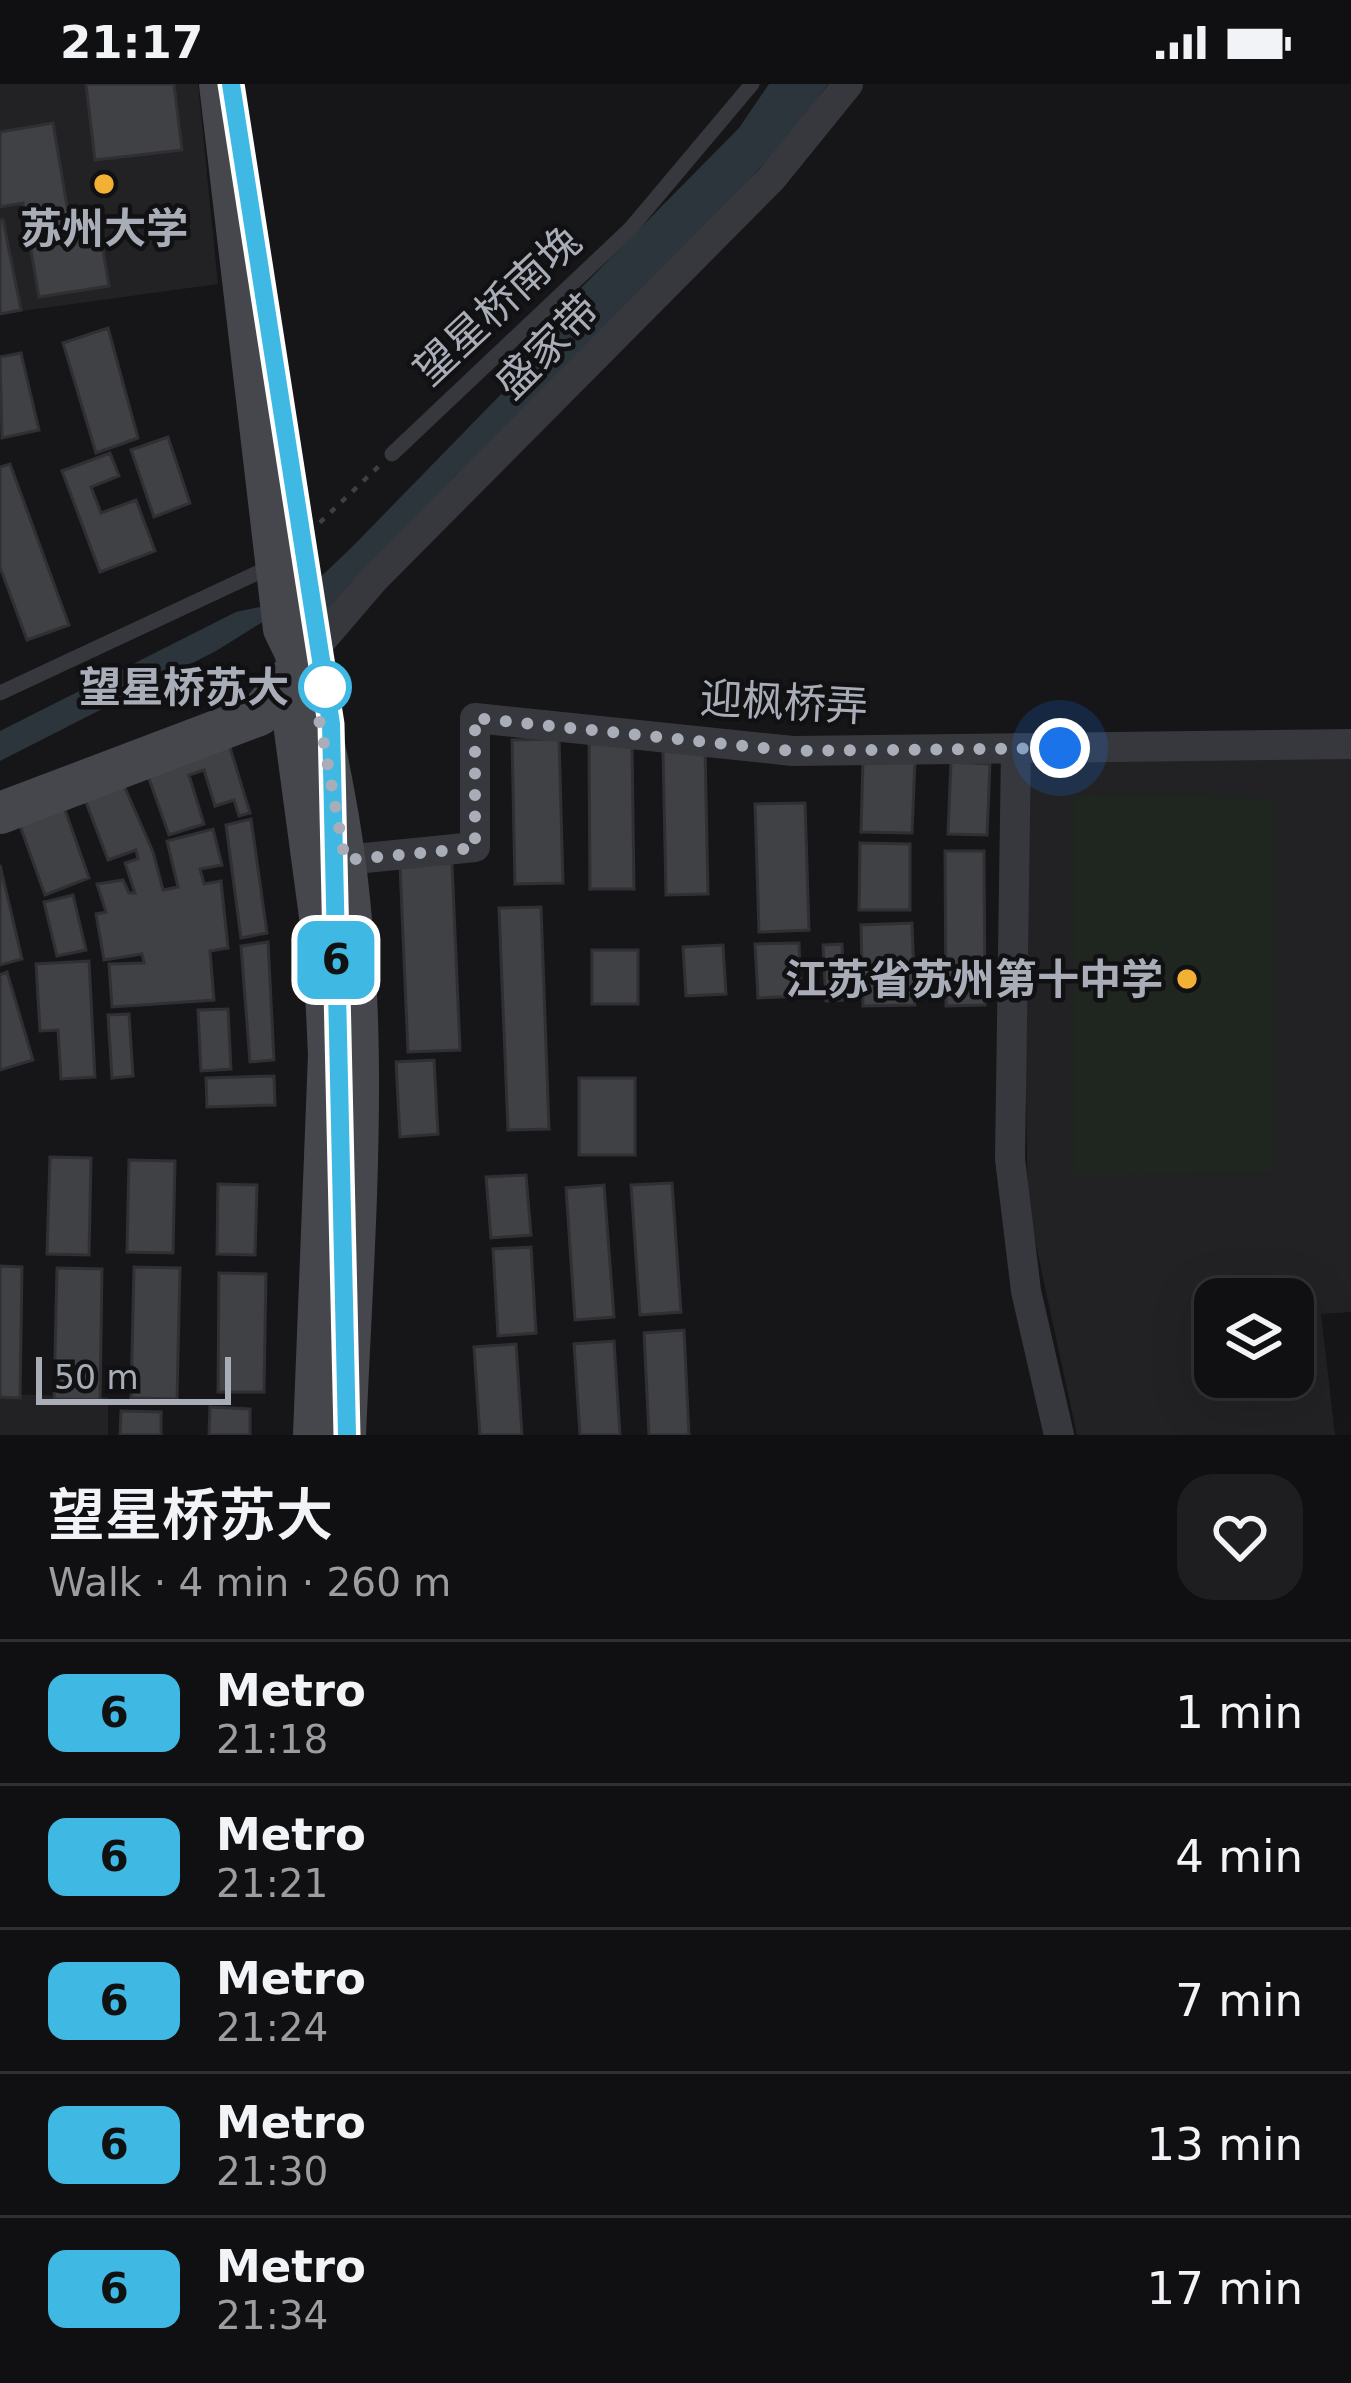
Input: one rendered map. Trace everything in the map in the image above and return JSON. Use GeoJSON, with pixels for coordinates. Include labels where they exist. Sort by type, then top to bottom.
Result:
{"type":"FeatureCollection","features":[{"type":"Feature","properties":{"kind":"street"},"geometry":{"type":"LineString","coordinates":[[220,84],[324,946],[329,1055],[314,1435]]}},
{"type":"Feature","properties":{"kind":"street","name":"盛家带"},"geometry":{"type":"LineString","coordinates":[[285,611],[374,579],[771,178],[848,84]]}},
{"type":"Feature","properties":{"kind":"street"},"geometry":{"type":"LineString","coordinates":[[0,813],[259,715],[285,611]]}},
{"type":"Feature","properties":{"kind":"street"},"geometry":{"type":"LineString","coordinates":[[285,611],[321,727],[345,860],[358,1003],[345,1435]]}},
{"type":"Feature","properties":{"kind":"street","name":"迎枫桥弄"},"geometry":{"type":"LineString","coordinates":[[345,860],[475,848],[475,718],[793,751],[1351,744]]}},
{"type":"Feature","properties":{"kind":"street"},"geometry":{"type":"LineString","coordinates":[[1016,748],[1010,1159],[1026,1291],[1059,1435]]}},
{"type":"Feature","properties":{"kind":"lane","name":"望星桥南堍"},"geometry":{"type":"LineString","coordinates":[[392,454],[630,229],[752,84]]}},
{"type":"Feature","properties":{"kind":"lane"},"geometry":{"type":"LineString","coordinates":[[0,693],[285,611]]}},
{"type":"Feature","properties":{"kind":"path"},"geometry":{"type":"LineString","coordinates":[[285,611],[392,454]]}},
{"type":"Feature","properties":{"kind":"shaded area","name":"苏州大学"},"geometry":{"type":"Polygon","coordinates":[[[0,84],[198,84],[218,284],[0,314],[0,84]]]}},
{"type":"Feature","properties":{"kind":"shaded area"},"geometry":{"type":"Polygon","coordinates":[[[769,84],[828,84],[795,129],[702,233],[570,370],[455,476],[335,611],[261,623],[216,651],[0,761],[0,731],[236,612],[306,591],[510,385],[500,370],[739,128],[769,84]]]}},
{"type":"Feature","properties":{"kind":"shaded area","name":"江苏省苏州第十中学"},"geometry":{"type":"Polygon","coordinates":[[[1020,745],[1351,750],[1351,1312],[1321,1314],[1335,1435],[1077,1435],[1028,1208],[1020,745]]]}},
{"type":"Feature","properties":{"kind":"shaded area"},"geometry":{"type":"Polygon","coordinates":[[[1074,795],[1274,798],[1272,1171],[1074,1176],[1074,795]]]}},
{"type":"Feature","properties":{"kind":"shaded area"},"geometry":{"type":"Polygon","coordinates":[[[0,1394],[108,1397],[108,1435],[0,1435],[0,1394]]]}},
{"type":"Feature","properties":{"kind":"building"},"geometry":{"type":"Polygon","coordinates":[[[86,84],[174,84],[182,150],[95,160],[86,84]]]}},
{"type":"Feature","properties":{"kind":"building"},"geometry":{"type":"Polygon","coordinates":[[[53,123],[69,218],[97,214],[109,286],[39,297],[23,203],[0,207],[0,132],[53,123]]]}},
{"type":"Feature","properties":{"kind":"building"},"geometry":{"type":"Polygon","coordinates":[[[0,220],[21,310],[0,314],[0,220]]]}},
{"type":"Feature","properties":{"kind":"building"},"geometry":{"type":"Polygon","coordinates":[[[108,328],[138,438],[96,453],[63,343],[108,328]]]}},
{"type":"Feature","properties":{"kind":"building"},"geometry":{"type":"Polygon","coordinates":[[[21,353],[39,430],[2,438],[0,357],[21,353]]]}},
{"type":"Feature","properties":{"kind":"building"},"geometry":{"type":"Polygon","coordinates":[[[168,437],[190,503],[154,517],[131,450],[168,437]]]}},
{"type":"Feature","properties":{"kind":"building"},"geometry":{"type":"Polygon","coordinates":[[[110,453],[119,476],[91,487],[101,513],[136,500],[155,551],[100,572],[62,471],[110,453]]]}},
{"type":"Feature","properties":{"kind":"building"},"geometry":{"type":"Polygon","coordinates":[[[10,464],[69,625],[27,640],[0,567],[0,467],[10,464]]]}},
{"type":"Feature","properties":{"kind":"building"},"geometry":{"type":"Polygon","coordinates":[[[559,739],[563,883],[515,884],[512,740],[559,739]]]}},
{"type":"Feature","properties":{"kind":"building"},"geometry":{"type":"Polygon","coordinates":[[[228,741],[250,813],[239,816],[234,800],[215,806],[204,770],[189,775],[204,824],[169,835],[147,773],[228,741]]]}},
{"type":"Feature","properties":{"kind":"building"},"geometry":{"type":"Polygon","coordinates":[[[632,743],[634,889],[590,889],[589,744],[632,743]]]}},
{"type":"Feature","properties":{"kind":"building"},"geometry":{"type":"Polygon","coordinates":[[[705,748],[708,894],[666,895],[663,750],[705,748]]]}},
{"type":"Feature","properties":{"kind":"building"},"geometry":{"type":"Polygon","coordinates":[[[863,760],[915,761],[912,833],[861,832],[863,760]]]}},
{"type":"Feature","properties":{"kind":"building"},"geometry":{"type":"Polygon","coordinates":[[[951,762],[990,764],[987,835],[948,834],[951,762]]]}},
{"type":"Feature","properties":{"kind":"building"},"geometry":{"type":"Polygon","coordinates":[[[122,781],[153,852],[163,890],[178,887],[167,841],[213,829],[222,865],[200,869],[204,884],[221,881],[228,948],[210,951],[214,1000],[112,1007],[109,964],[144,963],[142,954],[104,960],[96,914],[106,912],[97,884],[123,880],[129,893],[135,893],[125,863],[138,859],[136,850],[108,860],[84,797],[122,781]]]}},
{"type":"Feature","properties":{"kind":"building"},"geometry":{"type":"Polygon","coordinates":[[[805,803],[809,930],[759,932],[755,804],[805,803]]]}},
{"type":"Feature","properties":{"kind":"building"},"geometry":{"type":"Polygon","coordinates":[[[64,807],[89,878],[45,895],[19,823],[64,807]]]}},
{"type":"Feature","properties":{"kind":"building"},"geometry":{"type":"Polygon","coordinates":[[[251,819],[267,933],[241,938],[226,825],[251,819]]]}},
{"type":"Feature","properties":{"kind":"building"},"geometry":{"type":"Polygon","coordinates":[[[860,843],[910,844],[910,910],[859,910],[860,843]]]}},
{"type":"Feature","properties":{"kind":"building"},"geometry":{"type":"Polygon","coordinates":[[[945,851],[984,851],[985,1005],[946,1006],[945,851]]]}},
{"type":"Feature","properties":{"kind":"building"},"geometry":{"type":"Polygon","coordinates":[[[452,863],[460,1050],[408,1052],[400,865],[452,863]]]}},
{"type":"Feature","properties":{"kind":"building"},"geometry":{"type":"Polygon","coordinates":[[[0,865],[22,959],[0,965],[0,865]]]}},
{"type":"Feature","properties":{"kind":"building"},"geometry":{"type":"Polygon","coordinates":[[[73,895],[86,950],[57,956],[44,902],[73,895]]]}},
{"type":"Feature","properties":{"kind":"building"},"geometry":{"type":"Polygon","coordinates":[[[541,907],[549,1129],[508,1130],[499,908],[541,907]]]}},
{"type":"Feature","properties":{"kind":"building"},"geometry":{"type":"Polygon","coordinates":[[[912,923],[915,1005],[863,1006],[861,925],[912,923]]]}},
{"type":"Feature","properties":{"kind":"building"},"geometry":{"type":"Polygon","coordinates":[[[268,942],[274,1060],[250,1062],[241,946],[268,942]]]}},
{"type":"Feature","properties":{"kind":"building"},"geometry":{"type":"Polygon","coordinates":[[[799,943],[801,996],[758,998],[755,944],[799,943]]]}},
{"type":"Feature","properties":{"kind":"building"},"geometry":{"type":"Polygon","coordinates":[[[842,944],[844,1000],[826,1001],[823,945],[842,944]]]}},
{"type":"Feature","properties":{"kind":"building"},"geometry":{"type":"Polygon","coordinates":[[[723,945],[726,994],[686,996],[683,947],[723,945]]]}},
{"type":"Feature","properties":{"kind":"building"},"geometry":{"type":"Polygon","coordinates":[[[592,950],[638,950],[638,1004],[592,1004],[592,950]]]}},
{"type":"Feature","properties":{"kind":"building"},"geometry":{"type":"Polygon","coordinates":[[[89,961],[95,1077],[61,1079],[58,1030],[40,1031],[36,964],[89,961]]]}},
{"type":"Feature","properties":{"kind":"building"},"geometry":{"type":"Polygon","coordinates":[[[7,972],[33,1060],[0,1070],[0,975],[7,972]]]}},
{"type":"Feature","properties":{"kind":"building"},"geometry":{"type":"Polygon","coordinates":[[[228,1009],[231,1069],[201,1071],[198,1010],[228,1009]]]}},
{"type":"Feature","properties":{"kind":"building"},"geometry":{"type":"Polygon","coordinates":[[[129,1014],[133,1076],[112,1078],[108,1015],[129,1014]]]}},
{"type":"Feature","properties":{"kind":"building"},"geometry":{"type":"Polygon","coordinates":[[[434,1060],[438,1134],[400,1137],[396,1062],[434,1060]]]}},
{"type":"Feature","properties":{"kind":"building"},"geometry":{"type":"Polygon","coordinates":[[[274,1076],[275,1105],[207,1107],[206,1078],[274,1076]]]}},
{"type":"Feature","properties":{"kind":"building"},"geometry":{"type":"Polygon","coordinates":[[[579,1078],[635,1078],[635,1155],[579,1155],[579,1078]]]}},
{"type":"Feature","properties":{"kind":"building"},"geometry":{"type":"Polygon","coordinates":[[[50,1157],[91,1158],[89,1255],[47,1254],[50,1157]]]}},
{"type":"Feature","properties":{"kind":"building"},"geometry":{"type":"Polygon","coordinates":[[[129,1160],[175,1161],[173,1253],[127,1252],[129,1160]]]}},
{"type":"Feature","properties":{"kind":"building"},"geometry":{"type":"Polygon","coordinates":[[[526,1175],[531,1235],[491,1238],[486,1177],[526,1175]]]}},
{"type":"Feature","properties":{"kind":"building"},"geometry":{"type":"Polygon","coordinates":[[[672,1183],[681,1312],[640,1315],[631,1185],[672,1183]]]}},
{"type":"Feature","properties":{"kind":"building"},"geometry":{"type":"Polygon","coordinates":[[[218,1184],[257,1185],[255,1255],[217,1254],[218,1184]]]}},
{"type":"Feature","properties":{"kind":"building"},"geometry":{"type":"Polygon","coordinates":[[[604,1185],[614,1317],[575,1320],[566,1188],[604,1185]]]}},
{"type":"Feature","properties":{"kind":"building"},"geometry":{"type":"Polygon","coordinates":[[[531,1247],[536,1333],[498,1336],[493,1249],[531,1247]]]}},
{"type":"Feature","properties":{"kind":"building"},"geometry":{"type":"Polygon","coordinates":[[[0,1266],[22,1267],[20,1398],[0,1397],[0,1266]]]}},
{"type":"Feature","properties":{"kind":"building"},"geometry":{"type":"Polygon","coordinates":[[[134,1267],[180,1268],[177,1399],[131,1398],[134,1267]]]}},
{"type":"Feature","properties":{"kind":"building"},"geometry":{"type":"Polygon","coordinates":[[[57,1268],[102,1269],[100,1400],[54,1399],[57,1268]]]}},
{"type":"Feature","properties":{"kind":"building"},"geometry":{"type":"Polygon","coordinates":[[[219,1273],[266,1274],[264,1392],[218,1392],[219,1273]]]}},
{"type":"Feature","properties":{"kind":"building"},"geometry":{"type":"Polygon","coordinates":[[[684,1330],[689,1435],[649,1435],[644,1333],[684,1330]]]}},
{"type":"Feature","properties":{"kind":"building"},"geometry":{"type":"Polygon","coordinates":[[[614,1341],[620,1435],[580,1435],[574,1344],[614,1341]]]}},
{"type":"Feature","properties":{"kind":"building"},"geometry":{"type":"Polygon","coordinates":[[[516,1344],[522,1435],[480,1435],[474,1347],[516,1344]]]}},
{"type":"Feature","properties":{"kind":"building"},"geometry":{"type":"Polygon","coordinates":[[[210,1407],[250,1409],[250,1435],[209,1435],[210,1407]]]}},
{"type":"Feature","properties":{"kind":"building"},"geometry":{"type":"Polygon","coordinates":[[[121,1411],[161,1412],[161,1435],[120,1435],[121,1411]]]}},
{"type":"Feature","properties":{"kind":"metro line","name":"6"},"geometry":{"type":"LineString","coordinates":[[231,84],[331,724],[347,1435]]}},
{"type":"Feature","properties":{"kind":"place","name":"苏州大学"},"geometry":{"type":"Point","coordinates":[104,184]}},
{"type":"Feature","properties":{"kind":"place","name":"望星桥苏大"},"geometry":{"type":"Point","coordinates":[325,687]}},
{"type":"Feature","properties":{"kind":"place","name":"江苏省苏州第十中学"},"geometry":{"type":"Point","coordinates":[1187,979]}},
{"type":"Feature","properties":{"kind":"route"},"geometry":{"type":"LineString","coordinates":[[325,687],[312,695],[345,860],[475,848],[475,718],[793,751],[1060,748]]}}]}
